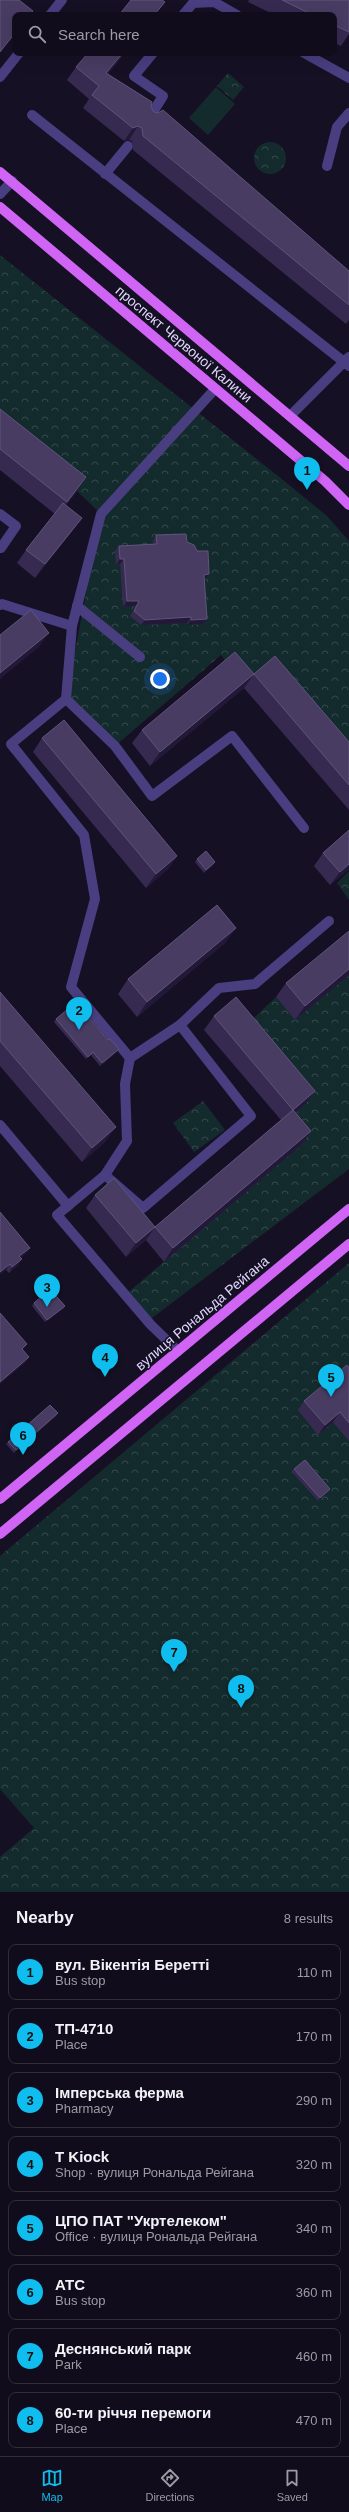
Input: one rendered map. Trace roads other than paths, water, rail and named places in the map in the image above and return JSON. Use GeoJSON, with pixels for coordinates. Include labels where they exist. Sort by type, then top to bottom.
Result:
{"type":"FeatureCollection","features":[{"type":"Feature","properties":{"kind":"main road","name":"проспект Червоної Калини"},"geometry":{"type":"LineString","coordinates":[[0,172],[349,466]]}},
{"type":"Feature","properties":{"kind":"main road","name":"проспект Червоної Калини"},"geometry":{"type":"LineString","coordinates":[[0,207],[325,481],[349,505]]}},
{"type":"Feature","properties":{"kind":"main road","name":"вулиця Рональда Рейгана"},"geometry":{"type":"LineString","coordinates":[[0,1499],[349,1209]]}},
{"type":"Feature","properties":{"kind":"main road"},"geometry":{"type":"LineString","coordinates":[[0,1534],[349,1244]]}},
{"type":"Feature","properties":{"kind":"street"},"geometry":{"type":"LineString","coordinates":[[52,12],[62,0]]}},
{"type":"Feature","properties":{"kind":"street"},"geometry":{"type":"LineString","coordinates":[[185,12],[192,3],[214,2],[232,12]]}},
{"type":"Feature","properties":{"kind":"street"},"geometry":{"type":"LineString","coordinates":[[0,77],[17,56]]}},
{"type":"Feature","properties":{"kind":"street"},"geometry":{"type":"LineString","coordinates":[[148,120],[163,96],[134,76],[151,56]]}},
{"type":"Feature","properties":{"kind":"street"},"geometry":{"type":"LineString","coordinates":[[309,56],[349,78]]}},
{"type":"Feature","properties":{"kind":"street"},"geometry":{"type":"LineString","coordinates":[[327,166],[337,127],[349,113]]}},
{"type":"Feature","properties":{"kind":"street"},"geometry":{"type":"LineString","coordinates":[[32,115],[105,174],[348,362],[290,416]]}},
{"type":"Feature","properties":{"kind":"street"},"geometry":{"type":"LineString","coordinates":[[105,174],[128,146]]}},
{"type":"Feature","properties":{"kind":"street"},"geometry":{"type":"LineString","coordinates":[[0,194],[12,181]]}},
{"type":"Feature","properties":{"kind":"street"},"geometry":{"type":"LineString","coordinates":[[130,1058],[71,987],[95,899],[84,834],[12,744],[66,699],[72,626],[101,514],[215,389]]}},
{"type":"Feature","properties":{"kind":"street"},"geometry":{"type":"LineString","coordinates":[[0,514],[16,526],[1,548]]}},
{"type":"Feature","properties":{"kind":"street"},"geometry":{"type":"LineString","coordinates":[[0,605],[2,604],[72,626]]}},
{"type":"Feature","properties":{"kind":"street"},"geometry":{"type":"LineString","coordinates":[[77,606],[140,657]]}},
{"type":"Feature","properties":{"kind":"street"},"geometry":{"type":"LineString","coordinates":[[66,699],[115,746],[152,796],[232,736],[304,828]]}},
{"type":"Feature","properties":{"kind":"street"},"geometry":{"type":"LineString","coordinates":[[178,1351],[151,1325],[57,1215],[105,1175],[127,1141],[125,1084],[130,1058],[180,1025],[219,988],[255,984],[329,921]]}},
{"type":"Feature","properties":{"kind":"street"},"geometry":{"type":"LineString","coordinates":[[105,1175],[143,1208],[251,1116],[180,1025]]}},
{"type":"Feature","properties":{"kind":"street"},"geometry":{"type":"LineString","coordinates":[[0,1125],[68,1206]]}},
{"type":"Feature","properties":{"kind":"place","name":"вул. Вікентія Беретті"},"geometry":{"type":"Point","coordinates":[307,490]}},
{"type":"Feature","properties":{"kind":"place","name":"ТП-4710"},"geometry":{"type":"Point","coordinates":[79,1030]}},
{"type":"Feature","properties":{"kind":"place","name":"Імперська ферма"},"geometry":{"type":"Point","coordinates":[47,1307]}},
{"type":"Feature","properties":{"kind":"place","name":"T Kiock"},"geometry":{"type":"Point","coordinates":[105,1377]}},
{"type":"Feature","properties":{"kind":"place","name":"ЦПО ПАТ \"Укртелеком\""},"geometry":{"type":"Point","coordinates":[331,1397]}},
{"type":"Feature","properties":{"kind":"place","name":"АТС"},"geometry":{"type":"Point","coordinates":[23,1455]}},
{"type":"Feature","properties":{"kind":"place","name":"Деснянський парк"},"geometry":{"type":"Point","coordinates":[174,1672]}},
{"type":"Feature","properties":{"kind":"place","name":"60-ти річчя перемоги"},"geometry":{"type":"Point","coordinates":[241,1708]}}]}
